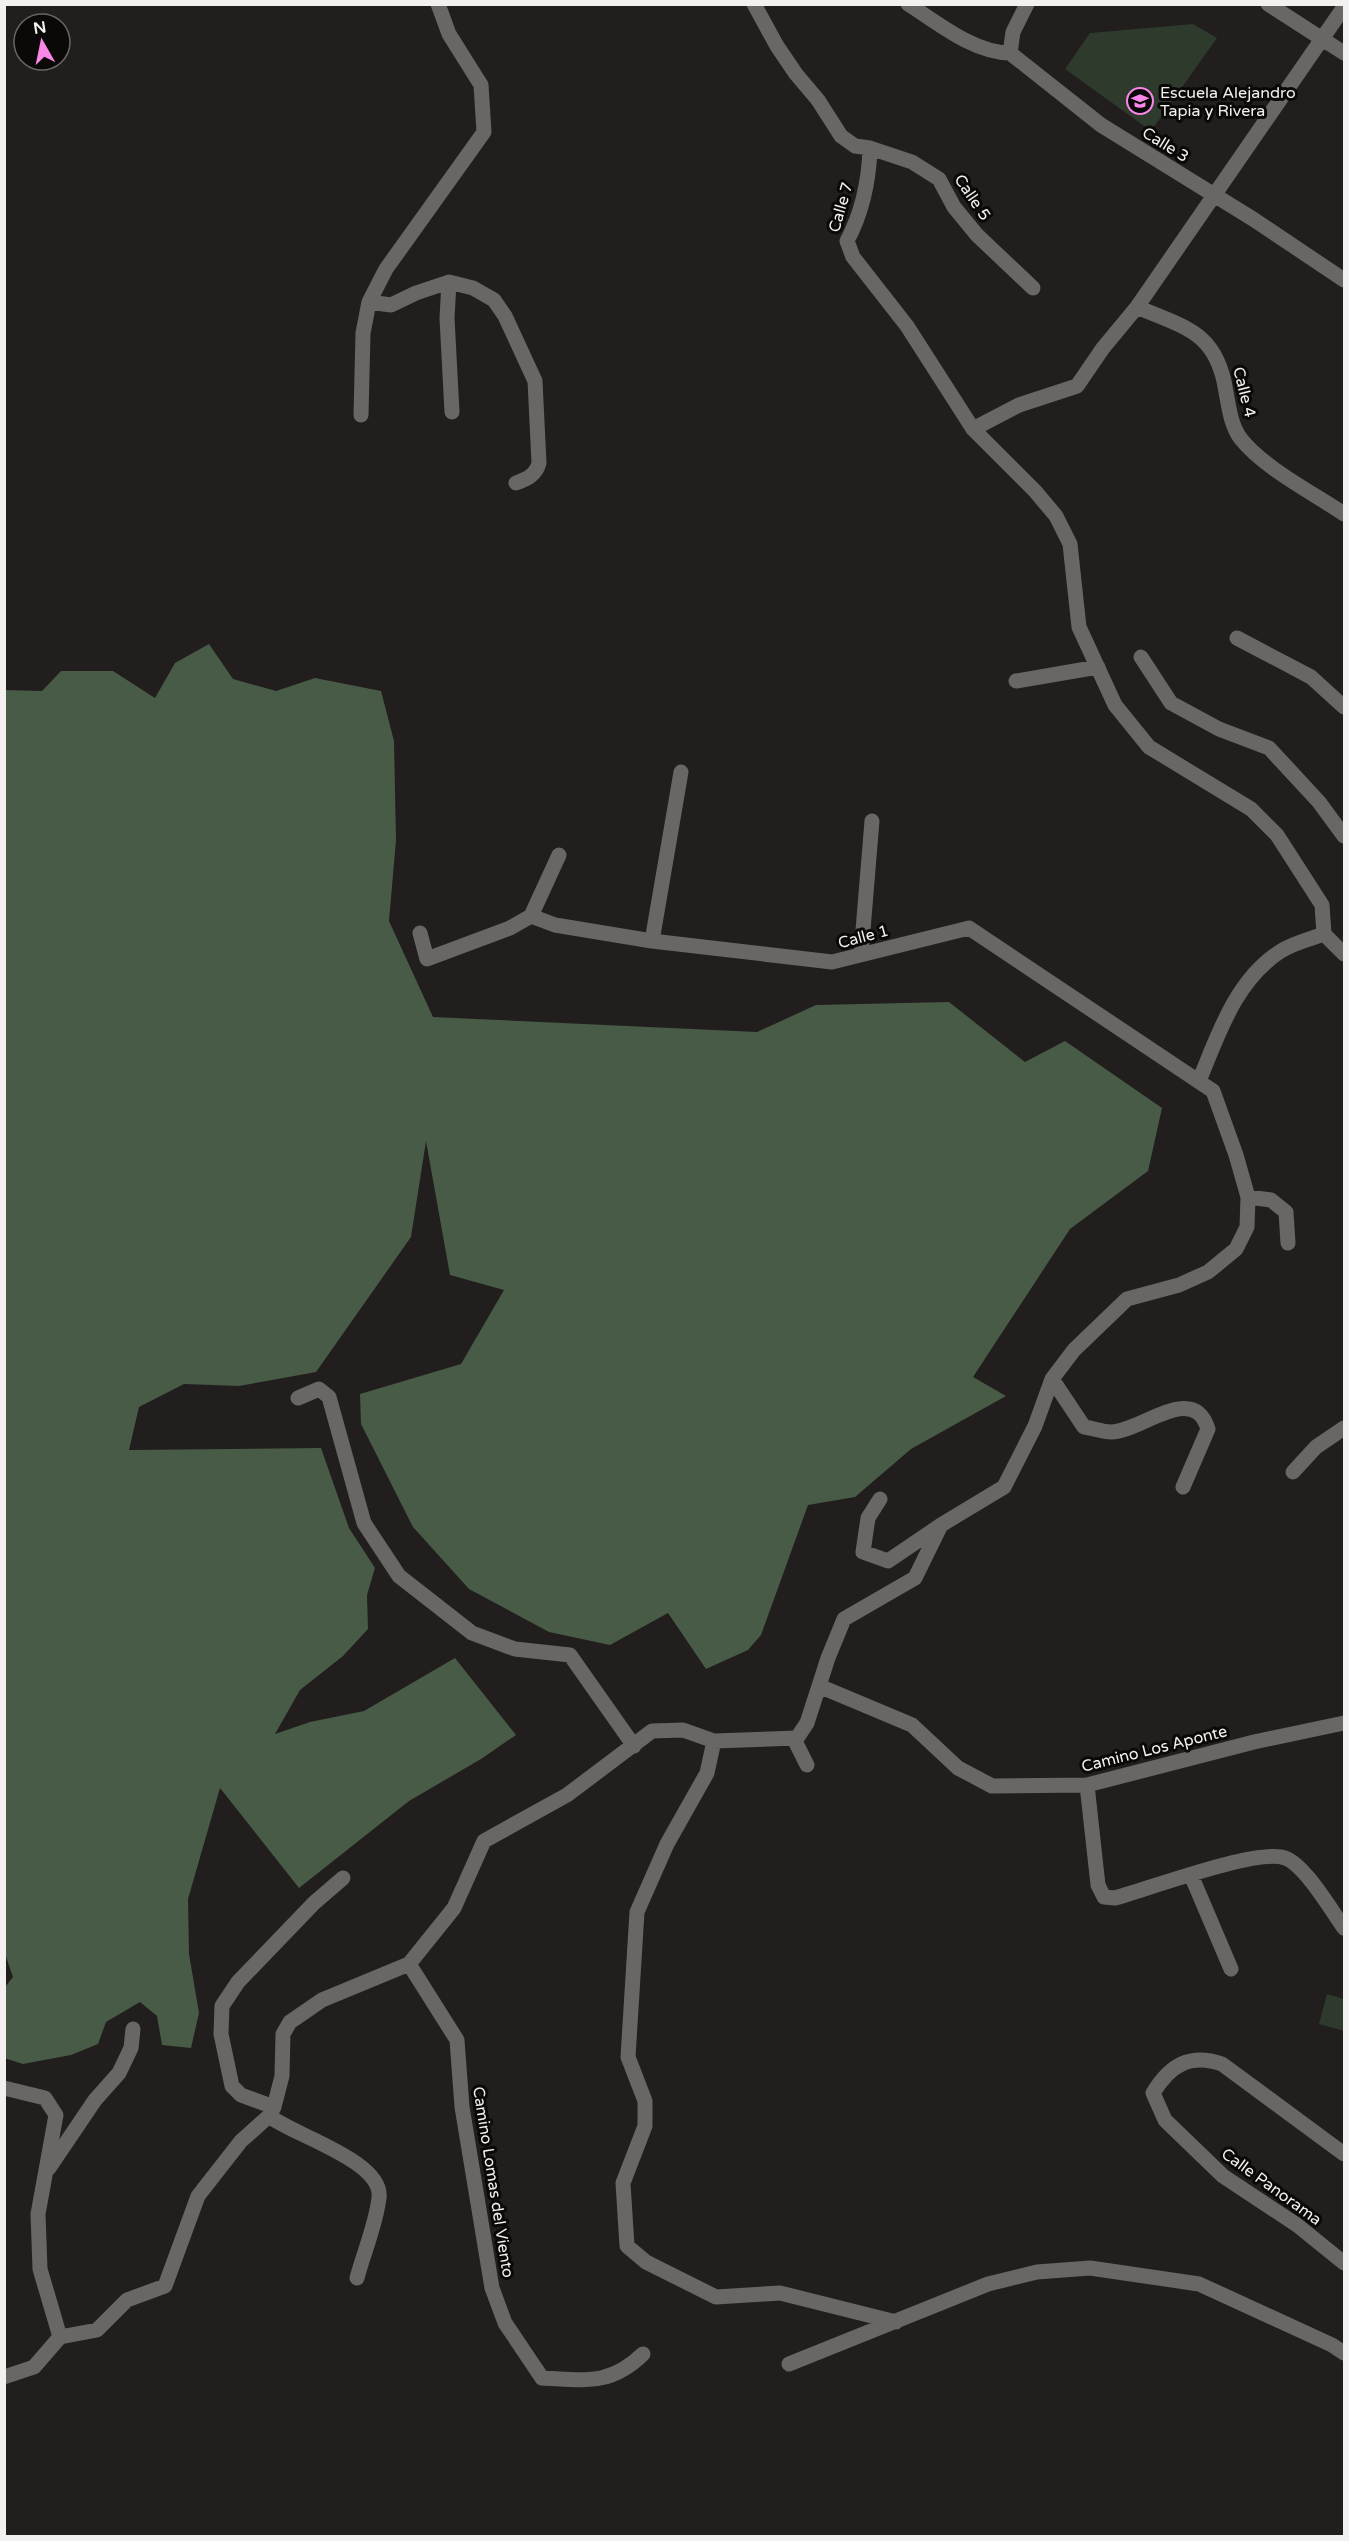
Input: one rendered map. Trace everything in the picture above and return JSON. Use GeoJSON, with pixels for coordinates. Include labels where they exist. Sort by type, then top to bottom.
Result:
{"type":"FeatureCollection","features":[{"type":"Feature","properties":{"kind":"street"},"geometry":{"type":"LineString","coordinates":[[361,415],[363,333],[369,302],[386,269],[484,132],[481,85],[449,34],[438,4]]}},
{"type":"Feature","properties":{"kind":"street"},"geometry":{"type":"LineString","coordinates":[[754,4],[777,46],[818,100],[841,136],[855,146],[870,148]]}},
{"type":"Feature","properties":{"kind":"street","name":"Calle 3"},"geometry":{"type":"LineString","coordinates":[[908,4],[958,36],[995,53],[1010,53],[1101,125],[1215,195],[1344,280]]}},
{"type":"Feature","properties":{"kind":"street"},"geometry":{"type":"LineString","coordinates":[[1010,53],[1013,32],[1027,4]]}},
{"type":"Feature","properties":{"kind":"street"},"geometry":{"type":"LineString","coordinates":[[1268,4],[1344,53]]}},
{"type":"Feature","properties":{"kind":"street"},"geometry":{"type":"LineString","coordinates":[[973,429],[1019,405],[1077,386],[1103,348],[1137,307],[1344,7]]}},
{"type":"Feature","properties":{"kind":"street","name":"Calle 5"},"geometry":{"type":"LineString","coordinates":[[870,148],[912,162],[939,179],[954,207],[977,235],[1033,288]]}},
{"type":"Feature","properties":{"kind":"street","name":"Calle 7"},"geometry":{"type":"LineString","coordinates":[[870,148],[870,169],[856,223],[847,241],[853,258],[895,309],[973,429],[1035,491],[1056,516],[1070,544],[1079,627],[1115,705],[1149,747],[1251,809],[1277,835],[1322,905],[1324,934]]}},
{"type":"Feature","properties":{"kind":"street"},"geometry":{"type":"LineString","coordinates":[[369,302],[391,305],[416,292],[449,282],[472,288],[494,300],[506,316],[535,381],[539,463],[537,471],[527,480],[516,483]]}},
{"type":"Feature","properties":{"kind":"street"},"geometry":{"type":"LineString","coordinates":[[449,282],[447,318],[452,412]]}},
{"type":"Feature","properties":{"kind":"street","name":"Calle 4"},"geometry":{"type":"LineString","coordinates":[[1137,307],[1188,329],[1209,345],[1223,370],[1230,415],[1240,438],[1258,456],[1344,514]]}},
{"type":"Feature","properties":{"kind":"street"},"geometry":{"type":"LineString","coordinates":[[1237,638],[1311,677],[1344,707]]}},
{"type":"Feature","properties":{"kind":"street"},"geometry":{"type":"LineString","coordinates":[[1141,657],[1171,703],[1219,729],[1269,748],[1319,802],[1344,836]]}},
{"type":"Feature","properties":{"kind":"street"},"geometry":{"type":"LineString","coordinates":[[1016,681],[1098,667]]}},
{"type":"Feature","properties":{"kind":"street"},"geometry":{"type":"LineString","coordinates":[[652,941],[681,772]]}},
{"type":"Feature","properties":{"kind":"street"},"geometry":{"type":"LineString","coordinates":[[861,954],[872,821]]}},
{"type":"Feature","properties":{"kind":"street"},"geometry":{"type":"LineString","coordinates":[[420,933],[428,959],[510,928],[531,916],[559,855]]}},
{"type":"Feature","properties":{"kind":"street","name":"Calle 1"},"geometry":{"type":"LineString","coordinates":[[531,916],[555,925],[652,941],[832,962],[969,928],[1213,1091],[1248,1197],[1247,1227],[1236,1249],[1208,1272],[1189,1281],[1127,1299],[1074,1350],[1052,1379],[1035,1426],[1004,1487],[941,1525],[888,1561],[863,1552],[868,1518],[880,1499]]}},
{"type":"Feature","properties":{"kind":"street"},"geometry":{"type":"LineString","coordinates":[[1199,1081],[1223,1025],[1252,975],[1281,950],[1324,934],[1344,954]]}},
{"type":"Feature","properties":{"kind":"street"},"geometry":{"type":"LineString","coordinates":[[1248,1197],[1271,1200],[1286,1212],[1288,1243]]}},
{"type":"Feature","properties":{"kind":"street"},"geometry":{"type":"LineString","coordinates":[[1052,1379],[1084,1426],[1112,1433],[1176,1409],[1194,1409],[1204,1417],[1208,1429],[1183,1487]]}},
{"type":"Feature","properties":{"kind":"street"},"geometry":{"type":"LineString","coordinates":[[298,1398],[319,1389],[329,1397],[364,1523],[399,1576],[472,1633],[515,1649],[570,1655],[634,1746]]}},
{"type":"Feature","properties":{"kind":"street"},"geometry":{"type":"LineString","coordinates":[[1293,1472],[1316,1447],[1344,1428]]}},
{"type":"Feature","properties":{"kind":"street"},"geometry":{"type":"LineString","coordinates":[[807,1765],[796,1743],[797,1738],[807,1722],[828,1658],[844,1619],[915,1578],[941,1525]]}},
{"type":"Feature","properties":{"kind":"street","name":"Camino Los Aponte"},"geometry":{"type":"LineString","coordinates":[[819,1686],[912,1725],[958,1768],[992,1786],[1087,1785],[1254,1742],[1344,1723]]}},
{"type":"Feature","properties":{"kind":"street"},"geometry":{"type":"LineString","coordinates":[[4,2377],[34,2367],[60,2337],[97,2330],[127,2300],[165,2286],[198,2196],[241,2141],[271,2111],[282,2076],[283,2034],[290,2022],[322,2000],[409,1964],[454,1908],[484,1840],[567,1795],[652,1731],[683,1730],[714,1741],[797,1738]]}},
{"type":"Feature","properties":{"kind":"street"},"geometry":{"type":"LineString","coordinates":[[714,1741],[707,1773],[667,1844],[637,1912],[628,2057],[645,2101],[645,2126],[623,2183],[627,2246],[646,2262],[716,2297],[780,2293],[896,2322]]}},
{"type":"Feature","properties":{"kind":"street"},"geometry":{"type":"LineString","coordinates":[[1087,1785],[1098,1885],[1104,1897],[1115,1898],[1235,1862],[1268,1856],[1286,1858],[1299,1867],[1344,1928]]}},
{"type":"Feature","properties":{"kind":"street"},"geometry":{"type":"LineString","coordinates":[[1191,1875],[1231,1969]]}},
{"type":"Feature","properties":{"kind":"street"},"geometry":{"type":"LineString","coordinates":[[343,1878],[314,1903],[246,1974],[222,2006],[221,2034],[232,2086],[241,2095],[356,2162],[373,2176],[380,2195],[357,2278]]}},
{"type":"Feature","properties":{"kind":"street","name":"Camino Lomas del Viento"},"geometry":{"type":"LineString","coordinates":[[409,1964],[457,2040],[462,2107],[492,2288],[505,2323],[542,2378],[600,2380],[628,2368],[643,2354]]}},
{"type":"Feature","properties":{"kind":"street"},"geometry":{"type":"LineString","coordinates":[[47,2170],[69,2143],[95,2100],[119,2073],[131,2048],[133,2029]]}},
{"type":"Feature","properties":{"kind":"street","name":"Calle Panorama"},"geometry":{"type":"LineString","coordinates":[[1344,2154],[1230,2069],[1216,2062],[1196,2059],[1182,2063],[1162,2076],[1153,2093],[1165,2121],[1223,2176],[1297,2226],[1344,2263]]}},
{"type":"Feature","properties":{"kind":"street"},"geometry":{"type":"LineString","coordinates":[[4,2088],[45,2097],[56,2115],[38,2214],[40,2269],[60,2337]]}},
{"type":"Feature","properties":{"kind":"street"},"geometry":{"type":"LineString","coordinates":[[789,2364],[988,2284],[1037,2272],[1090,2268],[1199,2284],[1332,2344],[1344,2353]]}},
{"type":"Feature","properties":{"kind":"green space"},"geometry":{"type":"Polygon","coordinates":[[[1193,24],[1217,38],[1151,131],[1065,69],[1090,33],[1193,24]]]}},
{"type":"Feature","properties":{"kind":"green space"},"geometry":{"type":"Polygon","coordinates":[[[209,644],[233,679],[276,691],[315,678],[381,691],[394,741],[396,840],[389,921],[433,1017],[757,1032],[816,1005],[949,1002],[1025,1062],[1065,1041],[1162,1108],[1148,1171],[1070,1229],[973,1377],[1006,1396],[911,1449],[855,1497],[808,1505],[761,1635],[748,1650],[706,1669],[668,1613],[610,1645],[549,1632],[469,1589],[413,1527],[361,1424],[360,1394],[461,1364],[504,1290],[450,1275],[426,1141],[411,1237],[316,1372],[239,1386],[184,1384],[139,1407],[129,1450],[321,1448],[349,1528],[375,1568],[367,1595],[368,1629],[343,1656],[300,1690],[275,1734],[310,1722],[364,1711],[455,1658],[516,1735],[481,1759],[409,1801],[299,1888],[220,1788],[188,1899],[189,1954],[199,2013],[191,2048],[162,2045],[157,2016],[140,2002],[106,2022],[98,2044],[71,2055],[23,2064],[4,2058],[5,1987],[13,1977],[4,1951],[5,690],[42,691],[61,671],[113,671],[155,698],[175,663],[209,644]]]}},
{"type":"Feature","properties":{"kind":"green space"},"geometry":{"type":"Polygon","coordinates":[[[1327,1994],[1344,1999],[1344,2031],[1319,2024],[1327,1994]]]}},
{"type":"Feature","properties":{"kind":"place","name":"Escuela Alejandro Tapia y Rivera"},"geometry":{"type":"Point","coordinates":[1140,101]}}]}
